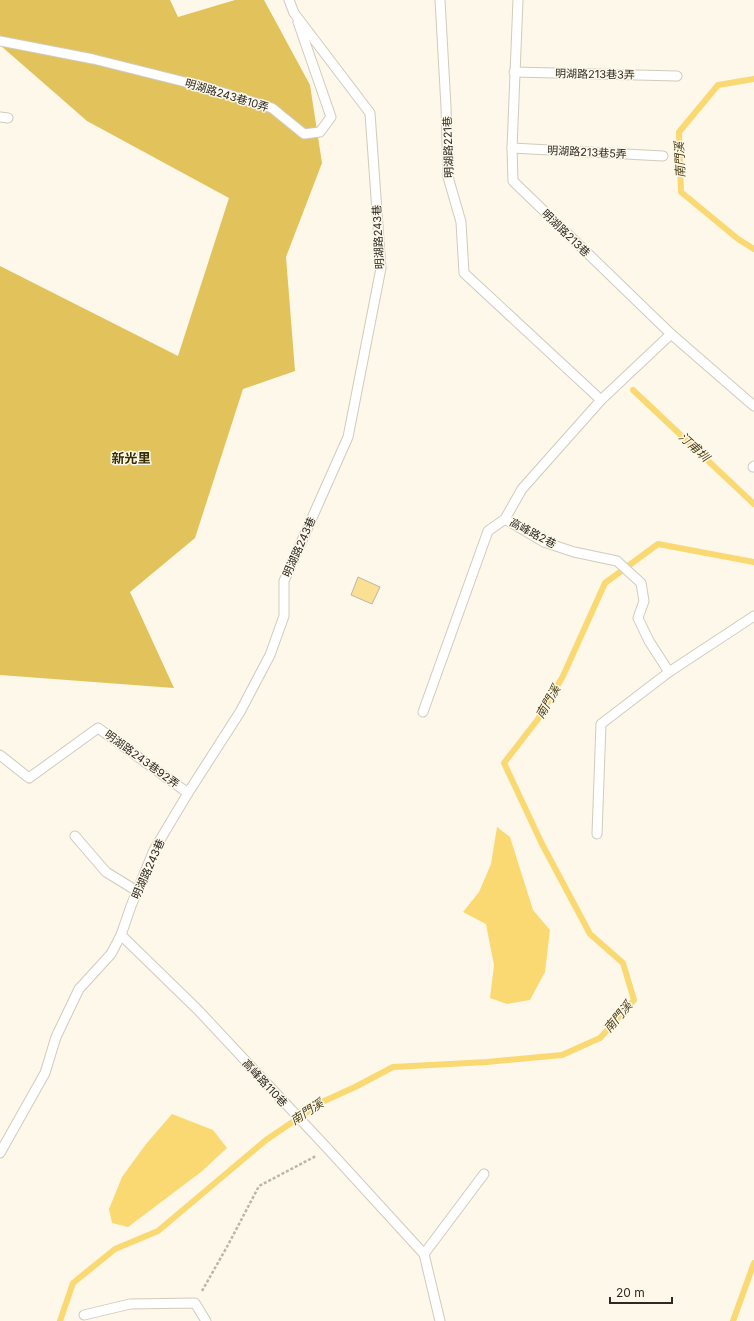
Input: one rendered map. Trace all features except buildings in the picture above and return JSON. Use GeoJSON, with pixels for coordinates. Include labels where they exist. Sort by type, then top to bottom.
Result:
{"type":"FeatureCollection","features":[{"type":"Feature","properties":{"kind":"lane","name":"明湖路243巷"},"geometry":{"type":"LineString","coordinates":[[0,1153],[45,1073],[56,1037],[79,989],[111,954],[121,935],[154,850],[188,792],[240,712],[270,655],[284,616],[284,581],[348,437],[381,268],[370,113],[294,13],[289,0]]}},
{"type":"Feature","properties":{"kind":"lane","name":"明湖路221巷"},"geometry":{"type":"LineString","coordinates":[[440,0],[448,178],[461,222],[464,273],[601,400]]}},
{"type":"Feature","properties":{"kind":"lane","name":"明湖路213巷"},"geometry":{"type":"LineString","coordinates":[[518,0],[514,72],[512,148],[513,181],[671,334],[754,406]]}},
{"type":"Feature","properties":{"kind":"lane","name":"明湖路243巷10弄"},"geometry":{"type":"LineString","coordinates":[[0,41],[93,59],[205,86],[272,108],[304,134],[320,132],[331,117],[294,13]]}},
{"type":"Feature","properties":{"kind":"lane","name":"明湖路213巷3弄"},"geometry":{"type":"LineString","coordinates":[[514,72],[677,76]]}},
{"type":"Feature","properties":{"kind":"lane","name":"明湖路213巷5弄"},"geometry":{"type":"LineString","coordinates":[[512,148],[663,156]]}},
{"type":"Feature","properties":{"kind":"lane"},"geometry":{"type":"LineString","coordinates":[[505,519],[522,489],[601,400],[671,334]]}},
{"type":"Feature","properties":{"kind":"lane","name":"高峰路2巷"},"geometry":{"type":"LineString","coordinates":[[423,712],[488,531],[505,519],[544,542],[574,552],[617,561],[641,583],[644,601],[638,618],[669,672]]}},
{"type":"Feature","properties":{"kind":"lane"},"geometry":{"type":"LineString","coordinates":[[597,834],[601,724],[669,672],[754,616]]}},
{"type":"Feature","properties":{"kind":"lane","name":"明湖路243巷92弄"},"geometry":{"type":"LineString","coordinates":[[0,755],[29,778],[98,728],[188,792]]}},
{"type":"Feature","properties":{"kind":"lane"},"geometry":{"type":"LineString","coordinates":[[75,836],[106,872],[137,891]]}},
{"type":"Feature","properties":{"kind":"lane","name":"高峰路110巷"},"geometry":{"type":"LineString","coordinates":[[121,935],[198,1010],[424,1254],[440,1321]]}},
{"type":"Feature","properties":{"kind":"lane"},"geometry":{"type":"LineString","coordinates":[[424,1254],[484,1174]]}},
{"type":"Feature","properties":{"kind":"lane"},"geometry":{"type":"LineString","coordinates":[[84,1314],[130,1304],[195,1303],[206,1321]]}},
{"type":"Feature","properties":{"kind":"path"},"geometry":{"type":"LineString","coordinates":[[195,1303],[259,1186],[328,1149]]}},
{"type":"Feature","properties":{"kind":"shaded area"},"geometry":{"type":"Polygon","coordinates":[[[0,0],[170,0],[178,17],[235,0],[264,0],[310,85],[322,163],[286,257],[295,371],[243,389],[195,538],[130,592],[174,688],[0,675],[0,266],[178,356],[229,198],[87,121],[0,45],[0,0]]]}},
{"type":"Feature","properties":{"kind":"shaded area"},"geometry":{"type":"Polygon","coordinates":[[[497,827],[510,837],[533,910],[550,930],[545,972],[530,1000],[507,1004],[490,998],[494,965],[486,924],[463,912],[479,892],[491,864],[497,827]]]}},
{"type":"Feature","properties":{"kind":"shaded area"},"geometry":{"type":"Polygon","coordinates":[[[172,1114],[213,1130],[227,1148],[201,1172],[128,1227],[112,1223],[109,1209],[122,1177],[146,1144],[172,1114]]]}},
{"type":"Feature","properties":{"kind":"waterway","name":"南門溪"},"geometry":{"type":"LineString","coordinates":[[754,79],[718,85],[679,132],[681,192],[738,239],[754,249]]}},
{"type":"Feature","properties":{"kind":"waterway","name":"汀甫圳"},"geometry":{"type":"LineString","coordinates":[[633,390],[754,504]]}},
{"type":"Feature","properties":{"kind":"waterway","name":"南門溪"},"geometry":{"type":"LineString","coordinates":[[60,1321],[73,1283],[115,1249],[158,1231],[266,1140],[322,1102],[393,1067],[487,1062],[562,1055],[600,1038],[634,1000],[623,963],[590,934],[542,844],[504,763],[538,719],[563,676],[605,583],[658,544],[754,562]]}},
{"type":"Feature","properties":{"kind":"waterway"},"geometry":{"type":"LineString","coordinates":[[733,1321],[754,1263]]}},
{"type":"Feature","properties":{"kind":"district","name":"新光里"},"geometry":{"type":"Point","coordinates":[131,458]}}]}
